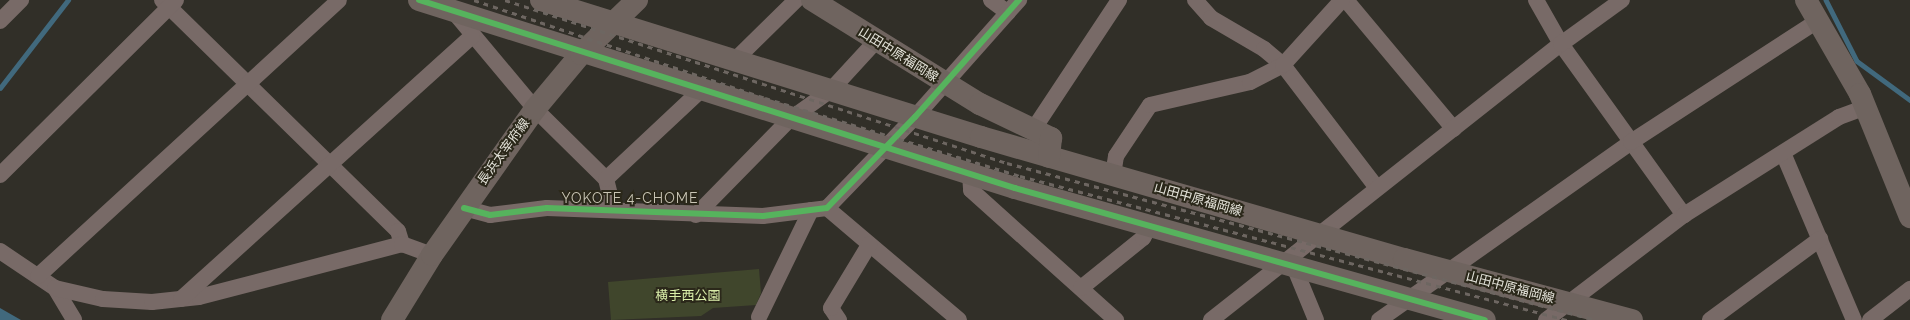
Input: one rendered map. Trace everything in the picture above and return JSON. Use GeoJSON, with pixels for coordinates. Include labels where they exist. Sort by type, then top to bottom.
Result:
{"type":"FeatureCollection","features":[{"type":"Feature","properties":{"kind":"street"},"geometry":{"type":"LineString","coordinates":[[0,22],[21,0]]}},
{"type":"Feature","properties":{"kind":"street"},"geometry":{"type":"LineString","coordinates":[[38,276],[339,0]]}},
{"type":"Feature","properties":{"kind":"street"},"geometry":{"type":"LineString","coordinates":[[419,0],[581,54],[701,90],[790,120],[882,148],[1287,267],[1485,320]]}},
{"type":"Feature","properties":{"kind":"street"},"geometry":{"type":"LineString","coordinates":[[541,0],[733,62],[831,90],[1049,157]]}},
{"type":"Feature","properties":{"kind":"street","name":"長浜太宰府線"},"geometry":{"type":"LineString","coordinates":[[392,320],[432,255],[535,109],[581,54],[637,0]]}},
{"type":"Feature","properties":{"kind":"street"},"geometry":{"type":"LineString","coordinates":[[733,62],[796,0]]}},
{"type":"Feature","properties":{"kind":"street","name":"山田中原福岡線"},"geometry":{"type":"LineString","coordinates":[[812,0],[946,84],[1051,138],[1049,157],[1450,272],[1632,320]]}},
{"type":"Feature","properties":{"kind":"street"},"geometry":{"type":"LineString","coordinates":[[991,0],[1008,13]]}},
{"type":"Feature","properties":{"kind":"street"},"geometry":{"type":"LineString","coordinates":[[464,208],[490,216],[547,208],[696,215],[763,216],[827,208],[882,148],[915,117],[946,84],[1019,0]]}},
{"type":"Feature","properties":{"kind":"street"},"geometry":{"type":"LineString","coordinates":[[1033,130],[1119,0]]}},
{"type":"Feature","properties":{"kind":"street"},"geometry":{"type":"LineString","coordinates":[[1195,0],[1211,18],[1264,49],[1283,65],[1377,188]]}},
{"type":"Feature","properties":{"kind":"street"},"geometry":{"type":"LineString","coordinates":[[1113,175],[1116,156],[1150,105],[1250,82],[1283,65],[1342,0]]}},
{"type":"Feature","properties":{"kind":"street"},"geometry":{"type":"LineString","coordinates":[[1346,0],[1454,129]]}},
{"type":"Feature","properties":{"kind":"street"},"geometry":{"type":"LineString","coordinates":[[1536,0],[1561,44],[1684,215]]}},
{"type":"Feature","properties":{"kind":"street"},"geometry":{"type":"LineString","coordinates":[[1211,320],[1287,267],[1319,235],[1377,188],[1561,44],[1622,0]]}},
{"type":"Feature","properties":{"kind":"street"},"geometry":{"type":"LineString","coordinates":[[1806,0],[1866,107],[1910,217]]}},
{"type":"Feature","properties":{"kind":"street"},"geometry":{"type":"LineString","coordinates":[[0,175],[169,2],[245,85],[398,230],[402,244]]}},
{"type":"Feature","properties":{"kind":"street"},"geometry":{"type":"LineString","coordinates":[[454,12],[472,36],[535,109],[606,178],[614,210]]}},
{"type":"Feature","properties":{"kind":"street"},"geometry":{"type":"LineString","coordinates":[[1379,320],[1405,298],[1450,272],[1631,142],[1817,21]]}},
{"type":"Feature","properties":{"kind":"street"},"geometry":{"type":"LineString","coordinates":[[181,299],[472,36]]}},
{"type":"Feature","properties":{"kind":"street"},"geometry":{"type":"LineString","coordinates":[[696,215],[790,120],[831,90],[876,41]]}},
{"type":"Feature","properties":{"kind":"street"},"geometry":{"type":"LineString","coordinates":[[606,178],[701,90]]}},
{"type":"Feature","properties":{"kind":"street"},"geometry":{"type":"LineString","coordinates":[[1546,320],[1684,215],[1839,118],[1866,107]]}},
{"type":"Feature","properties":{"kind":"street"},"geometry":{"type":"LineString","coordinates":[[1783,153],[1854,320]]}},
{"type":"Feature","properties":{"kind":"street"},"geometry":{"type":"LineString","coordinates":[[970,174],[970,190],[1116,320]]}},
{"type":"Feature","properties":{"kind":"street"},"geometry":{"type":"LineString","coordinates":[[827,208],[949,317]]}},
{"type":"Feature","properties":{"kind":"street"},"geometry":{"type":"LineString","coordinates":[[759,317],[811,210]]}},
{"type":"Feature","properties":{"kind":"street"},"geometry":{"type":"LineString","coordinates":[[1081,288],[1142,238],[1149,227]]}},
{"type":"Feature","properties":{"kind":"street"},"geometry":{"type":"LineString","coordinates":[[1710,320],[1820,239]]}},
{"type":"Feature","properties":{"kind":"street"},"geometry":{"type":"LineString","coordinates":[[0,251],[55,288],[103,299],[152,302],[181,299],[402,244],[432,255]]}},
{"type":"Feature","properties":{"kind":"street"},"geometry":{"type":"LineString","coordinates":[[838,320],[831,308],[869,245]]}},
{"type":"Feature","properties":{"kind":"street"},"geometry":{"type":"LineString","coordinates":[[1287,267],[1316,320]]}},
{"type":"Feature","properties":{"kind":"street"},"geometry":{"type":"LineString","coordinates":[[55,288],[74,320]]}},
{"type":"Feature","properties":{"kind":"street"},"geometry":{"type":"LineString","coordinates":[[1870,320],[1910,289]]}},
{"type":"Feature","properties":{"kind":"green space","name":"横手西公園"},"geometry":{"type":"Polygon","coordinates":[[[759,269],[761,293],[756,305],[713,308],[701,316],[611,320],[608,282],[759,269]]]}},
{"type":"Feature","properties":{"kind":"water"},"geometry":{"type":"Polygon","coordinates":[[[0,308],[21,320],[0,320],[0,308]]]}},
{"type":"Feature","properties":{"kind":"waterway"},"geometry":{"type":"LineString","coordinates":[[0,88],[68,0]]}},
{"type":"Feature","properties":{"kind":"waterway"},"geometry":{"type":"LineString","coordinates":[[1826,0],[1857,61],[1910,100]]}},
{"type":"Feature","properties":{"kind":"railway"},"geometry":{"type":"LineString","coordinates":[[474,0],[765,98],[1020,176],[1567,320]]}},
{"type":"Feature","properties":{"kind":"railway"},"geometry":{"type":"LineString","coordinates":[[505,0],[1007,163],[1596,320]]}},
{"type":"Feature","properties":{"kind":"cycle path"},"geometry":{"type":"LineString","coordinates":[[419,0],[1015,188],[1485,320]]}},
{"type":"Feature","properties":{"kind":"cycle path"},"geometry":{"type":"LineString","coordinates":[[464,208],[490,215],[547,208],[763,216],[827,208],[915,117],[1019,0]]}},
{"type":"Feature","properties":{"kind":"district","name":"YOKOTE 4-CHOME"},"geometry":{"type":"Point","coordinates":[630,198]}}]}
